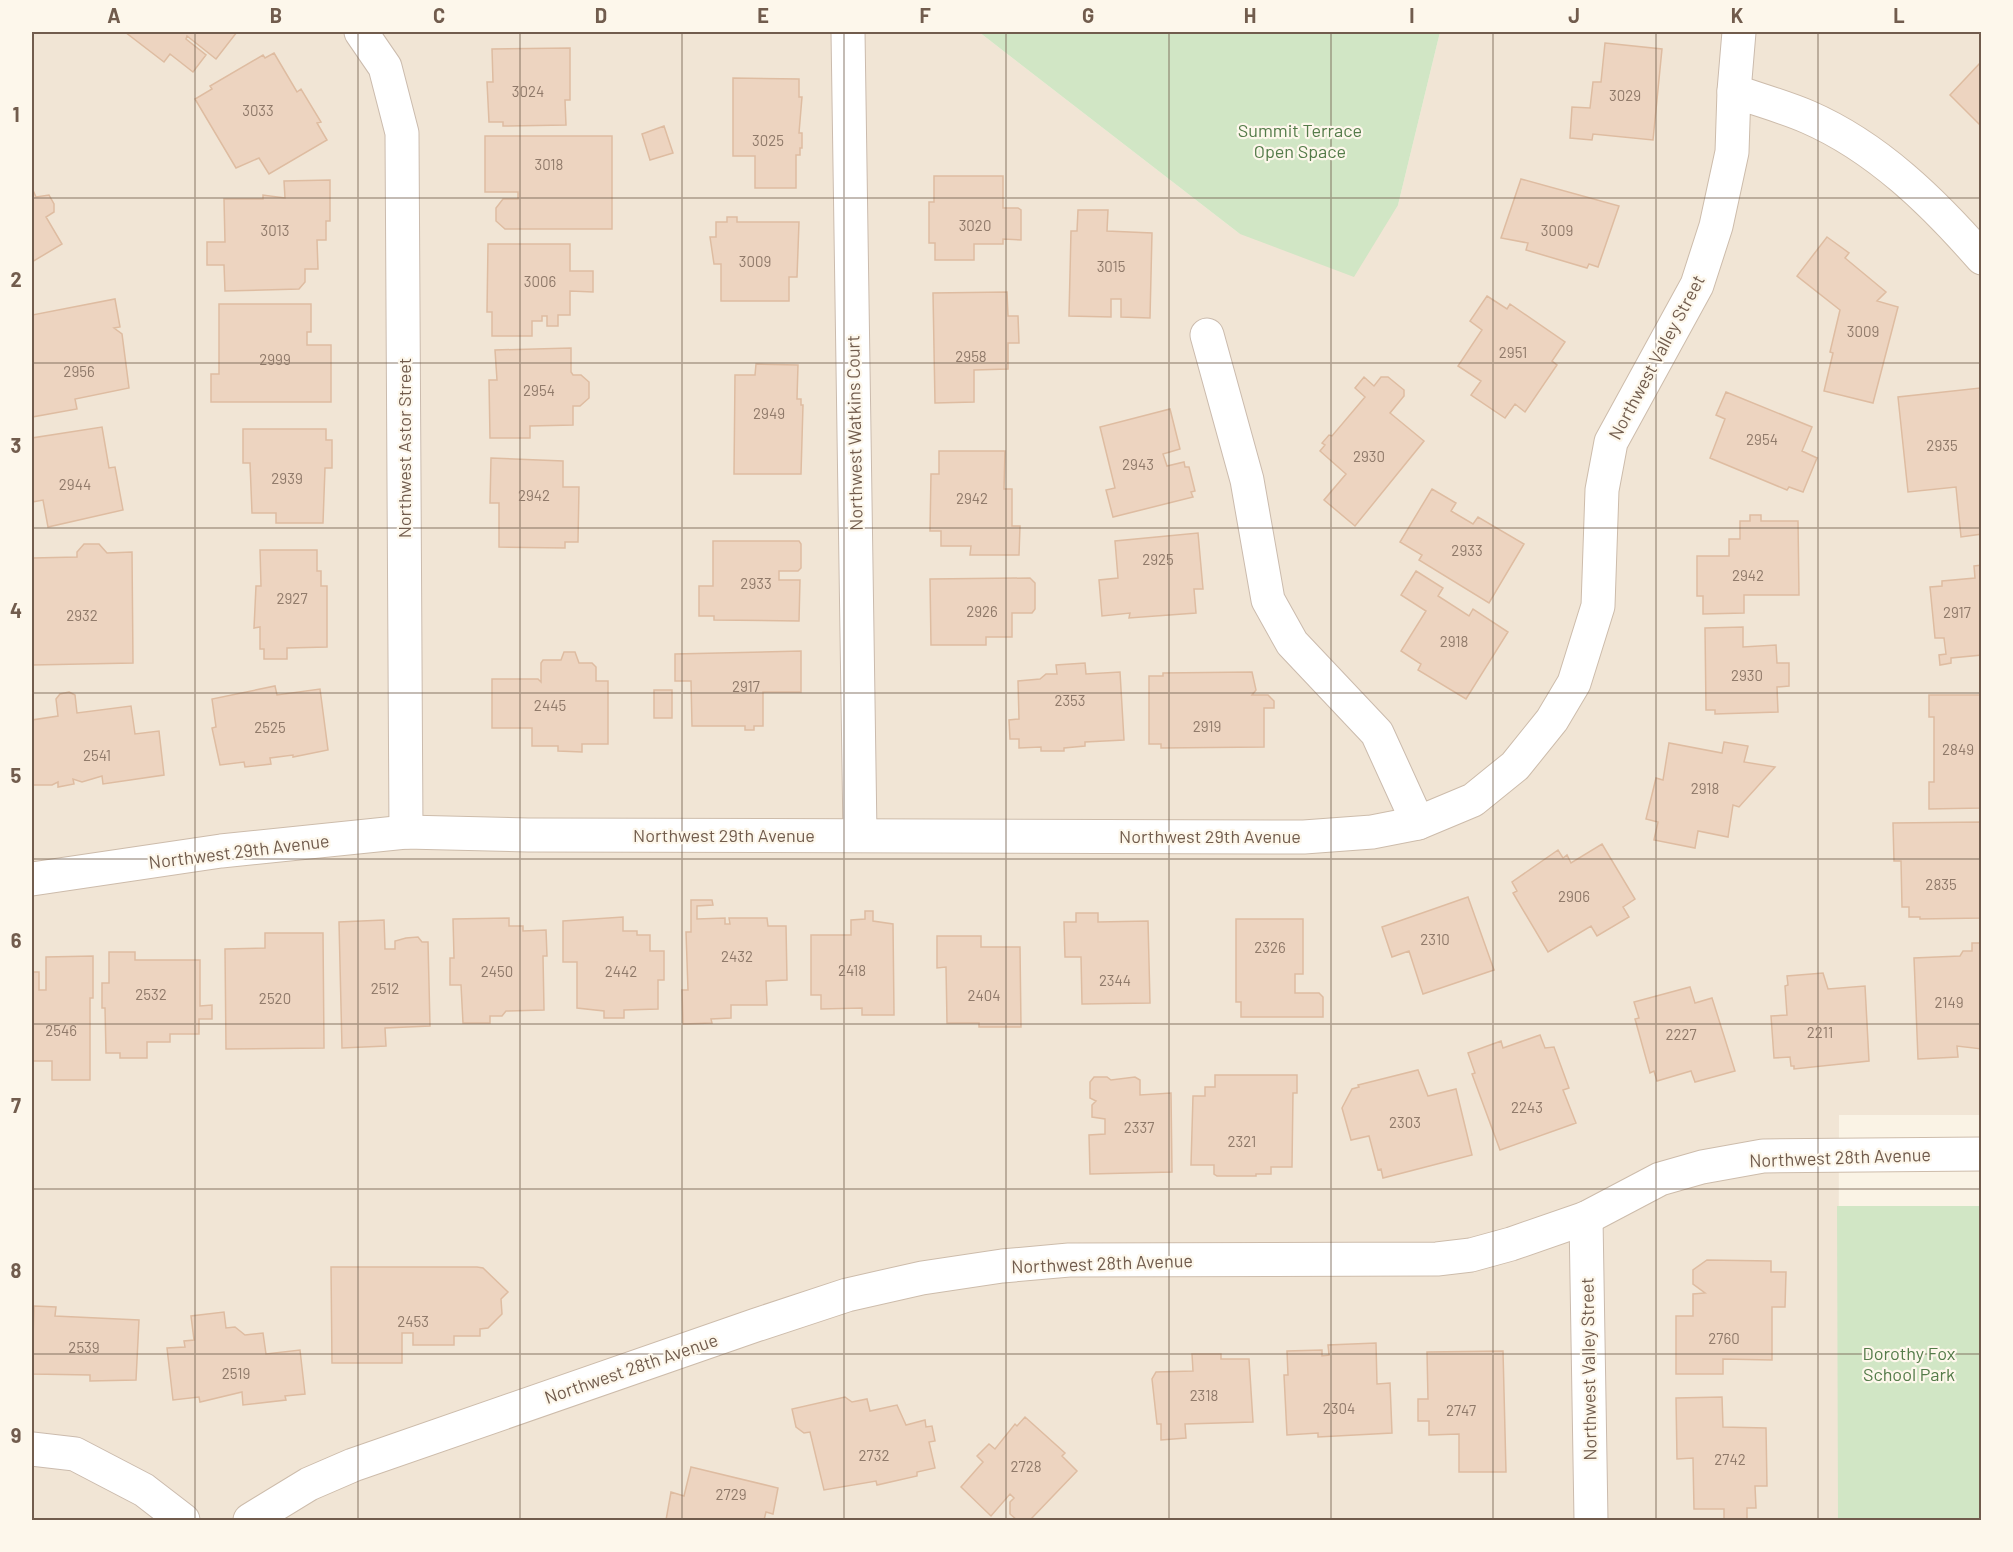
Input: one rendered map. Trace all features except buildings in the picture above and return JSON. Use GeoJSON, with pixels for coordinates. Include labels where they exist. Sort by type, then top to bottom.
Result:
{"type":"FeatureCollection","features":[{"type":"Feature","properties":{"kind":"street","name":"Northwest Astor Street"},"geometry":{"type":"LineString","coordinates":[[361,32],[385,67],[402,133],[406,832]]}},
{"type":"Feature","properties":{"kind":"street","name":"Northwest Watkins Court"},"geometry":{"type":"LineString","coordinates":[[848,32],[860,834]]}},
{"type":"Feature","properties":{"kind":"street","name":"Northwest Valley Street"},"geometry":{"type":"LineString","coordinates":[[1418,823],[1473,800],[1515,765],[1552,720],[1574,683],[1598,606],[1602,490],[1611,442],[1627,409],[1665,348],[1697,285],[1716,226],[1732,152],[1739,32]]}},
{"type":"Feature","properties":{"kind":"street"},"geometry":{"type":"LineString","coordinates":[[1734,91],[1808,117],[1868,150],[1919,192],[1982,258]]}},
{"type":"Feature","properties":{"kind":"street"},"geometry":{"type":"LineString","coordinates":[[1207,335],[1247,480],[1268,600],[1292,643],[1377,733],[1418,823]]}},
{"type":"Feature","properties":{"kind":"street","name":"Northwest 29th Avenue"},"geometry":{"type":"LineString","coordinates":[[32,879],[221,851],[406,832],[528,835],[860,834],[1304,837],[1372,832],[1418,823]]}},
{"type":"Feature","properties":{"kind":"street","name":"Northwest 28th Avenue"},"geometry":{"type":"LineString","coordinates":[[250,1521],[309,1484],[353,1465],[767,1321],[847,1295],[922,1278],[1002,1266],[1069,1260],[1437,1259],[1501,1247],[1586,1218],[1660,1179],[1702,1167],[1763,1156],[1982,1154]]}},
{"type":"Feature","properties":{"kind":"street","name":"Northwest Valley Street"},"geometry":{"type":"LineString","coordinates":[[1586,1218],[1591,1521]]}},
{"type":"Feature","properties":{"kind":"street"},"geometry":{"type":"LineString","coordinates":[[32,1449],[75,1454],[144,1490],[183,1521]]}},
{"type":"Feature","properties":{"kind":"shaded area"},"geometry":{"type":"Polygon","coordinates":[[[32,32],[979,32],[1240,234],[1398,205],[1440,32],[1981,32],[1981,1115],[1839,1115],[1838,1520],[32,1520],[32,32]]]}},
{"type":"Feature","properties":{"kind":"green space","name":"Summit Terrace Open Space"},"geometry":{"type":"Polygon","coordinates":[[[979,32],[1440,32],[1398,205],[1354,277],[1240,234],[979,32]]]}},
{"type":"Feature","properties":{"kind":"green space","name":"Dorothy Fox School Park"},"geometry":{"type":"Polygon","coordinates":[[[1837,1206],[1981,1206],[1981,1520],[1838,1520],[1837,1206]]]}}]}
